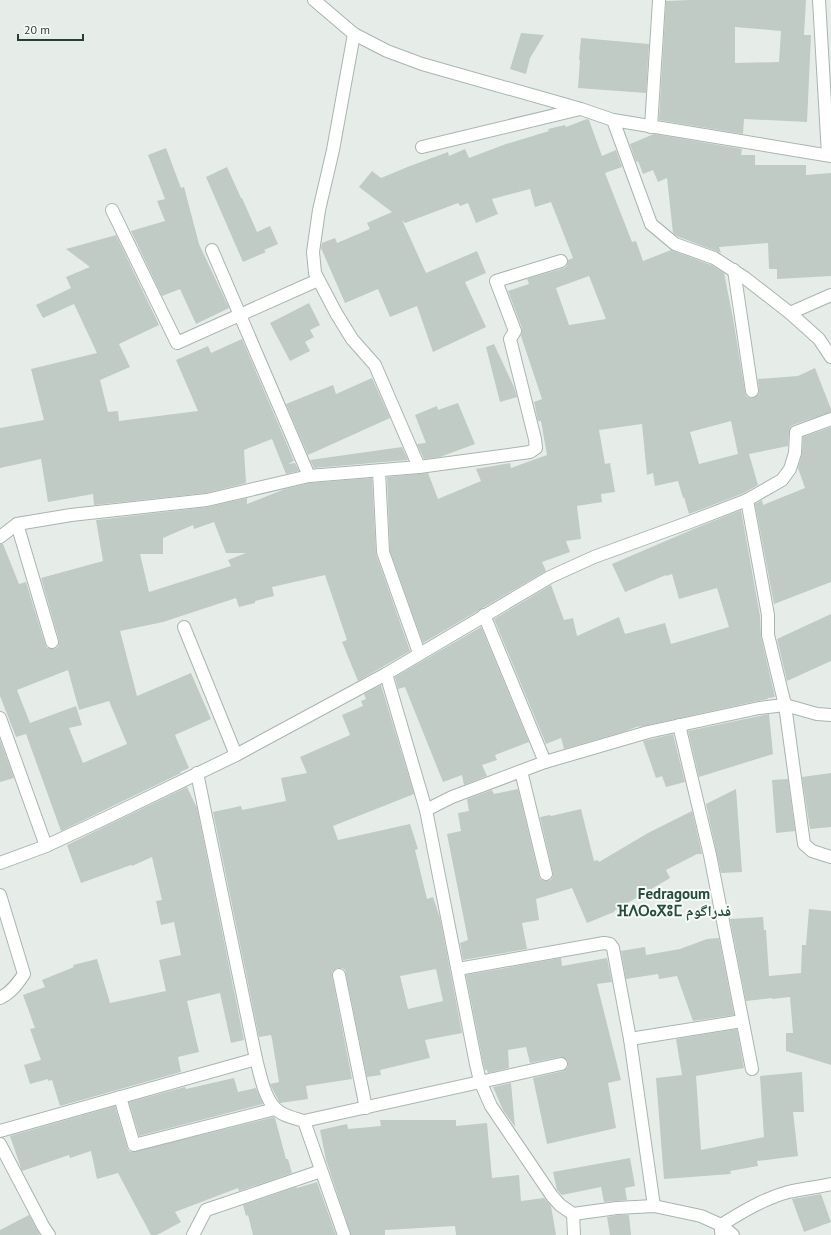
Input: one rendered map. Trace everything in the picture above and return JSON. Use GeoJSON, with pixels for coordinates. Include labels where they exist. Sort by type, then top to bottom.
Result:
{"type":"FeatureCollection","features":[{"type":"Feature","properties":{"kind":"street"},"geometry":{"type":"LineString","coordinates":[[314,0],[354,34],[387,51],[422,64],[581,109],[613,120],[830,156],[819,0]]}},
{"type":"Feature","properties":{"kind":"street"},"geometry":{"type":"LineString","coordinates":[[651,127],[659,1]]}},
{"type":"Feature","properties":{"kind":"street"},"geometry":{"type":"LineString","coordinates":[[354,34],[333,150],[319,210],[313,252],[315,273],[336,313],[352,339],[374,365],[419,467]]}},
{"type":"Feature","properties":{"kind":"street"},"geometry":{"type":"LineString","coordinates":[[422,147],[581,109]]}},
{"type":"Feature","properties":{"kind":"street"},"geometry":{"type":"LineString","coordinates":[[613,120],[652,224],[675,244],[714,258],[734,270],[790,313],[819,339],[831,357]]}},
{"type":"Feature","properties":{"kind":"street"},"geometry":{"type":"LineString","coordinates":[[112,210],[177,343],[318,280]]}},
{"type":"Feature","properties":{"kind":"street"},"geometry":{"type":"LineString","coordinates":[[212,250],[309,476]]}},
{"type":"Feature","properties":{"kind":"street"},"geometry":{"type":"LineString","coordinates":[[0,537],[17,524],[207,500],[309,476],[419,467],[530,452],[536,448],[535,439],[510,339],[515,331],[496,281],[561,261]]}},
{"type":"Feature","properties":{"kind":"street"},"geometry":{"type":"LineString","coordinates":[[734,270],[752,391]]}},
{"type":"Feature","properties":{"kind":"street"},"geometry":{"type":"LineString","coordinates":[[790,313],[831,295]]}},
{"type":"Feature","properties":{"kind":"street"},"geometry":{"type":"LineString","coordinates":[[0,863],[46,846],[236,755],[386,674],[419,653],[550,577],[594,557],[747,500],[782,480],[790,469],[795,453],[796,432],[831,419]]}},
{"type":"Feature","properties":{"kind":"street"},"geometry":{"type":"LineString","coordinates":[[379,471],[383,552],[419,653]]}},
{"type":"Feature","properties":{"kind":"street"},"geometry":{"type":"LineString","coordinates":[[747,500],[768,615],[768,634],[785,705],[804,844],[812,851],[831,857]]}},
{"type":"Feature","properties":{"kind":"street"},"geometry":{"type":"LineString","coordinates":[[17,524],[52,642]]}},
{"type":"Feature","properties":{"kind":"street"},"geometry":{"type":"LineString","coordinates":[[484,615],[545,762]]}},
{"type":"Feature","properties":{"kind":"street"},"geometry":{"type":"LineString","coordinates":[[184,627],[236,755]]}},
{"type":"Feature","properties":{"kind":"street"},"geometry":{"type":"LineString","coordinates":[[386,674],[426,810],[480,1081],[491,1106],[552,1196],[560,1205],[573,1214],[617,1208],[654,1206],[702,1216],[721,1230],[733,1235]]}},
{"type":"Feature","properties":{"kind":"street"},"geometry":{"type":"LineString","coordinates":[[426,810],[452,797],[545,762],[648,732],[759,708],[785,705],[817,714],[831,715]]}},
{"type":"Feature","properties":{"kind":"street"},"geometry":{"type":"LineString","coordinates":[[0,718],[46,846]]}},
{"type":"Feature","properties":{"kind":"street"},"geometry":{"type":"LineString","coordinates":[[679,725],[710,855],[752,1070]]}},
{"type":"Feature","properties":{"kind":"street"},"geometry":{"type":"LineString","coordinates":[[521,771],[546,874]]}},
{"type":"Feature","properties":{"kind":"street"},"geometry":{"type":"LineString","coordinates":[[197,774],[256,1059],[262,1082],[275,1109],[287,1116],[304,1121],[561,1064]]}},
{"type":"Feature","properties":{"kind":"street"},"geometry":{"type":"LineString","coordinates":[[0,895],[24,974],[18,984],[0,998]]}},
{"type":"Feature","properties":{"kind":"street"},"geometry":{"type":"LineString","coordinates":[[458,969],[604,943],[610,944],[613,948],[630,1040],[654,1206]]}},
{"type":"Feature","properties":{"kind":"street"},"geometry":{"type":"LineString","coordinates":[[338,974],[366,1108]]}},
{"type":"Feature","properties":{"kind":"street"},"geometry":{"type":"LineString","coordinates":[[630,1040],[742,1021]]}},
{"type":"Feature","properties":{"kind":"street"},"geometry":{"type":"LineString","coordinates":[[0,1131],[256,1059]]}},
{"type":"Feature","properties":{"kind":"street"},"geometry":{"type":"LineString","coordinates":[[120,1097],[134,1145],[275,1109]]}},
{"type":"Feature","properties":{"kind":"street"},"geometry":{"type":"LineString","coordinates":[[304,1121],[344,1235]]}},
{"type":"Feature","properties":{"kind":"street"},"geometry":{"type":"LineString","coordinates":[[0,1144],[49,1235]]}},
{"type":"Feature","properties":{"kind":"street"},"geometry":{"type":"LineString","coordinates":[[193,1235],[206,1210],[321,1171]]}},
{"type":"Feature","properties":{"kind":"street"},"geometry":{"type":"LineString","coordinates":[[721,1230],[743,1211],[767,1200],[789,1192],[831,1184]]}},
{"type":"Feature","properties":{"kind":"street"},"geometry":{"type":"LineString","coordinates":[[573,1214],[574,1235]]}},
{"type":"Feature","properties":{"kind":"building"},"geometry":{"type":"Polygon","coordinates":[[[806,0],[804,35],[811,35],[807,122],[744,119],[743,134],[659,120],[666,1],[806,0]],[[735,27],[735,63],[779,62],[781,31],[735,27]]]}},
{"type":"Feature","properties":{"kind":"building"},"geometry":{"type":"Polygon","coordinates":[[[521,33],[544,35],[530,58],[526,74],[510,69],[521,33]]]}},
{"type":"Feature","properties":{"kind":"building"},"geometry":{"type":"Polygon","coordinates":[[[581,38],[649,44],[646,93],[578,88],[581,38]]]}},
{"type":"Feature","properties":{"kind":"building"},"geometry":{"type":"Polygon","coordinates":[[[587,119],[589,120],[602,156],[616,150],[622,167],[605,173],[632,242],[636,241],[643,261],[671,250],[711,265],[724,273],[746,396],[753,398],[759,394],[758,379],[798,376],[815,368],[831,412],[790,427],[788,446],[749,454],[758,485],[744,493],[689,514],[678,481],[655,486],[653,473],[647,475],[642,424],[599,430],[605,464],[610,463],[615,492],[601,494],[602,502],[577,506],[581,539],[566,541],[570,552],[542,562],[546,571],[423,643],[390,551],[387,477],[428,473],[438,499],[481,481],[476,469],[510,463],[511,468],[547,455],[541,421],[538,421],[534,402],[542,399],[521,336],[522,328],[508,291],[529,284],[527,279],[564,268],[567,266],[568,260],[573,258],[551,202],[535,207],[530,189],[492,199],[498,214],[476,223],[468,203],[460,206],[458,203],[405,223],[402,220],[426,273],[477,251],[486,273],[465,282],[486,327],[433,352],[417,306],[390,317],[378,289],[345,303],[321,248],[322,243],[335,238],[337,243],[370,229],[367,223],[392,212],[359,187],[372,171],[381,178],[448,152],[449,156],[465,149],[469,158],[506,144],[549,131],[548,129],[565,125],[566,127],[587,119]],[[589,276],[556,288],[569,325],[606,319],[589,276]],[[731,421],[690,432],[699,464],[738,454],[731,421]]]}},
{"type":"Feature","properties":{"kind":"building"},"geometry":{"type":"Polygon","coordinates":[[[654,134],[742,149],[741,155],[755,155],[755,165],[806,165],[806,175],[831,173],[831,276],[777,279],[777,269],[769,269],[768,243],[719,247],[721,253],[679,237],[673,233],[667,178],[658,182],[653,170],[643,174],[638,161],[636,162],[630,144],[654,134]]]}},
{"type":"Feature","properties":{"kind":"building"},"geometry":{"type":"Polygon","coordinates":[[[166,148],[181,188],[184,187],[199,244],[229,308],[196,324],[180,289],[162,296],[131,231],[165,221],[157,201],[165,199],[148,155],[166,148]]]}},
{"type":"Feature","properties":{"kind":"building"},"geometry":{"type":"Polygon","coordinates":[[[227,167],[257,232],[270,226],[278,244],[264,250],[266,252],[243,262],[206,177],[227,167]]]}},
{"type":"Feature","properties":{"kind":"building"},"geometry":{"type":"Polygon","coordinates":[[[116,235],[159,325],[119,344],[130,367],[100,380],[108,412],[118,411],[119,421],[198,411],[176,360],[208,346],[211,353],[242,339],[294,461],[288,464],[295,463],[299,471],[286,474],[272,439],[244,450],[246,483],[206,493],[94,505],[93,494],[48,502],[41,459],[0,468],[0,428],[44,420],[31,369],[97,353],[74,304],[43,318],[36,305],[71,288],[66,277],[90,267],[66,249],[116,235]]]}},
{"type":"Feature","properties":{"kind":"building"},"geometry":{"type":"Polygon","coordinates":[[[309,303],[320,325],[310,330],[314,337],[305,342],[310,351],[290,361],[270,323],[309,303]]]}},
{"type":"Feature","properties":{"kind":"building"},"geometry":{"type":"Polygon","coordinates":[[[494,344],[514,387],[517,397],[500,402],[486,347],[494,344]]]}},
{"type":"Feature","properties":{"kind":"building"},"geometry":{"type":"Polygon","coordinates":[[[372,378],[390,418],[308,455],[286,404],[333,385],[336,394],[372,378]]]}},
{"type":"Feature","properties":{"kind":"building"},"geometry":{"type":"Polygon","coordinates":[[[458,403],[475,444],[440,457],[424,459],[417,444],[426,443],[415,415],[437,406],[438,410],[458,403]]]}},
{"type":"Feature","properties":{"kind":"building"},"geometry":{"type":"Polygon","coordinates":[[[831,427],[831,582],[774,604],[755,504],[762,500],[763,505],[805,488],[798,468],[802,454],[803,437],[831,427]]]}},
{"type":"Feature","properties":{"kind":"building"},"geometry":{"type":"Polygon","coordinates":[[[402,447],[408,460],[314,468],[310,460],[402,447]]]}},
{"type":"Feature","properties":{"kind":"building"},"geometry":{"type":"Polygon","coordinates":[[[372,478],[376,554],[410,651],[358,681],[342,642],[347,640],[325,575],[272,587],[274,596],[255,601],[255,603],[239,607],[236,598],[163,622],[120,631],[137,696],[191,673],[211,719],[175,735],[189,768],[61,831],[26,734],[16,737],[0,696],[0,544],[3,544],[19,584],[26,582],[47,648],[54,649],[58,647],[59,640],[41,578],[103,561],[96,520],[208,507],[247,498],[247,504],[285,489],[310,483],[372,478]],[[214,522],[194,529],[193,525],[163,538],[163,554],[140,554],[149,592],[231,566],[228,560],[246,553],[226,553],[214,522]],[[68,670],[17,690],[30,723],[76,706],[82,725],[69,728],[83,763],[127,744],[109,701],[79,710],[68,670]]]}},
{"type":"Feature","properties":{"kind":"building"},"geometry":{"type":"Polygon","coordinates":[[[741,510],[760,616],[761,637],[775,697],[639,726],[564,749],[561,738],[546,744],[494,619],[551,585],[564,620],[573,618],[577,636],[619,617],[625,634],[665,623],[671,644],[729,627],[717,588],[679,599],[672,574],[666,575],[625,592],[612,564],[741,510]]]}},
{"type":"Feature","properties":{"kind":"building"},"geometry":{"type":"Polygon","coordinates":[[[831,614],[831,661],[787,681],[777,639],[831,614]]]}},
{"type":"Feature","properties":{"kind":"building"},"geometry":{"type":"Polygon","coordinates":[[[481,627],[529,742],[495,755],[497,760],[482,765],[487,776],[464,785],[462,775],[443,782],[405,687],[398,689],[395,677],[481,627]]]}},
{"type":"Feature","properties":{"kind":"building"},"geometry":{"type":"Polygon","coordinates":[[[381,685],[414,794],[333,826],[338,840],[410,824],[418,849],[415,850],[427,899],[433,897],[440,918],[462,1033],[425,1040],[430,1058],[380,1070],[381,1075],[367,1077],[345,970],[342,968],[337,968],[332,972],[332,976],[352,1079],[306,1086],[308,1099],[280,1103],[270,1084],[279,1082],[272,1039],[271,1035],[259,1037],[213,812],[241,806],[242,810],[286,801],[281,778],[307,773],[300,757],[350,735],[342,715],[363,706],[361,701],[366,699],[364,694],[381,685]],[[436,969],[400,976],[408,1009],[443,1001],[436,969]]]}},
{"type":"Feature","properties":{"kind":"building"},"geometry":{"type":"Polygon","coordinates":[[[769,714],[773,754],[699,777],[688,731],[769,714]]]}},
{"type":"Feature","properties":{"kind":"building"},"geometry":{"type":"Polygon","coordinates":[[[673,734],[685,782],[666,787],[662,776],[656,778],[643,741],[673,734]]]}},
{"type":"Feature","properties":{"kind":"building"},"geometry":{"type":"Polygon","coordinates":[[[0,740],[14,778],[0,782],[0,740]]]}},
{"type":"Feature","properties":{"kind":"building"},"geometry":{"type":"Polygon","coordinates":[[[831,773],[831,827],[810,829],[802,777],[831,773]]]}},
{"type":"Feature","properties":{"kind":"building"},"geometry":{"type":"Polygon","coordinates":[[[788,779],[795,831],[776,833],[772,780],[788,779]]]}},
{"type":"Feature","properties":{"kind":"building"},"geometry":{"type":"Polygon","coordinates":[[[187,787],[197,808],[244,1040],[231,1043],[220,993],[187,1001],[199,1052],[178,1057],[181,1072],[60,1106],[52,1080],[48,1081],[48,1079],[30,1084],[24,1065],[41,1060],[30,1029],[35,1028],[23,995],[45,987],[42,980],[74,967],[73,965],[97,959],[110,1003],[166,991],[159,960],[181,955],[174,922],[161,925],[156,901],[162,900],[152,857],[132,866],[131,865],[81,883],[67,845],[187,787]]]}},
{"type":"Feature","properties":{"kind":"building"},"geometry":{"type":"Polygon","coordinates":[[[518,789],[539,876],[540,879],[544,881],[551,880],[553,873],[540,817],[581,809],[594,861],[598,860],[599,862],[648,833],[692,811],[702,854],[697,854],[666,870],[670,878],[614,912],[587,923],[572,888],[536,899],[539,920],[522,923],[527,949],[463,960],[460,943],[468,940],[447,834],[461,831],[458,813],[469,811],[467,799],[492,790],[494,794],[518,789]]]}},
{"type":"Feature","properties":{"kind":"building"},"geometry":{"type":"Polygon","coordinates":[[[736,789],[742,872],[721,873],[706,804],[736,789]]]}},
{"type":"Feature","properties":{"kind":"building"},"geometry":{"type":"Polygon","coordinates":[[[809,909],[831,911],[831,1065],[786,1051],[786,1033],[793,1033],[790,997],[746,1001],[730,919],[763,917],[764,930],[766,930],[769,976],[801,973],[802,945],[806,945],[809,909]]]}},
{"type":"Feature","properties":{"kind":"building"},"geometry":{"type":"Polygon","coordinates":[[[719,938],[734,1015],[693,1021],[677,976],[659,979],[658,974],[626,979],[621,951],[645,947],[646,955],[680,949],[707,939],[719,938]]]}},
{"type":"Feature","properties":{"kind":"building"},"geometry":{"type":"Polygon","coordinates":[[[561,958],[562,966],[607,958],[612,982],[597,984],[621,1080],[608,1083],[616,1128],[547,1144],[533,1078],[563,1071],[568,1067],[568,1062],[566,1059],[560,1057],[530,1063],[526,1047],[508,1050],[509,1068],[488,1073],[487,1070],[485,1070],[483,1062],[466,975],[561,958]]]}},
{"type":"Feature","properties":{"kind":"building"},"geometry":{"type":"Polygon","coordinates":[[[737,1029],[744,1068],[696,1076],[701,1150],[764,1137],[760,1076],[802,1072],[804,1112],[793,1112],[798,1156],[757,1161],[758,1166],[730,1171],[731,1174],[664,1179],[656,1078],[682,1075],[676,1039],[737,1029]]]}},
{"type":"Feature","properties":{"kind":"building"},"geometry":{"type":"Polygon","coordinates":[[[234,1078],[238,1092],[256,1088],[263,1104],[139,1136],[129,1102],[185,1087],[186,1089],[234,1078]]]}},
{"type":"Feature","properties":{"kind":"building"},"geometry":{"type":"Polygon","coordinates":[[[511,1083],[515,1127],[503,1110],[493,1087],[511,1083]]]}},
{"type":"Feature","properties":{"kind":"building"},"geometry":{"type":"Polygon","coordinates":[[[115,1106],[127,1147],[129,1151],[132,1152],[274,1117],[286,1159],[288,1159],[292,1173],[239,1191],[238,1188],[175,1212],[181,1222],[157,1235],[151,1235],[118,1173],[97,1179],[91,1151],[70,1158],[69,1155],[22,1171],[10,1136],[115,1106]]]}},
{"type":"Feature","properties":{"kind":"building"},"geometry":{"type":"Polygon","coordinates":[[[380,1120],[456,1120],[456,1126],[487,1123],[492,1178],[519,1175],[521,1201],[544,1198],[551,1206],[556,1235],[456,1235],[455,1226],[385,1230],[385,1235],[351,1235],[326,1160],[320,1130],[347,1124],[348,1129],[381,1126],[380,1120]]]}},
{"type":"Feature","properties":{"kind":"building"},"geometry":{"type":"Polygon","coordinates":[[[630,1158],[635,1186],[625,1188],[627,1200],[604,1202],[601,1187],[562,1195],[557,1190],[553,1172],[630,1158]]]}},
{"type":"Feature","properties":{"kind":"building"},"geometry":{"type":"Polygon","coordinates":[[[317,1182],[336,1235],[253,1235],[248,1215],[246,1216],[243,1205],[296,1187],[297,1188],[317,1182]]]}},
{"type":"Feature","properties":{"kind":"building"},"geometry":{"type":"Polygon","coordinates":[[[821,1194],[831,1222],[804,1232],[792,1199],[821,1194]]]}},
{"type":"Feature","properties":{"kind":"building"},"geometry":{"type":"Polygon","coordinates":[[[29,1215],[40,1235],[0,1235],[0,1230],[29,1215]]]}},
{"type":"Feature","properties":{"kind":"building"},"geometry":{"type":"Polygon","coordinates":[[[629,1215],[631,1235],[610,1235],[607,1217],[629,1215]]]}},
{"type":"Feature","properties":{"kind":"district","name":"Fedragoum ⴼⴷⵔⴰⴳⵓⵎ فدراگوم"},"geometry":{"type":"Point","coordinates":[674,902]}}]}
